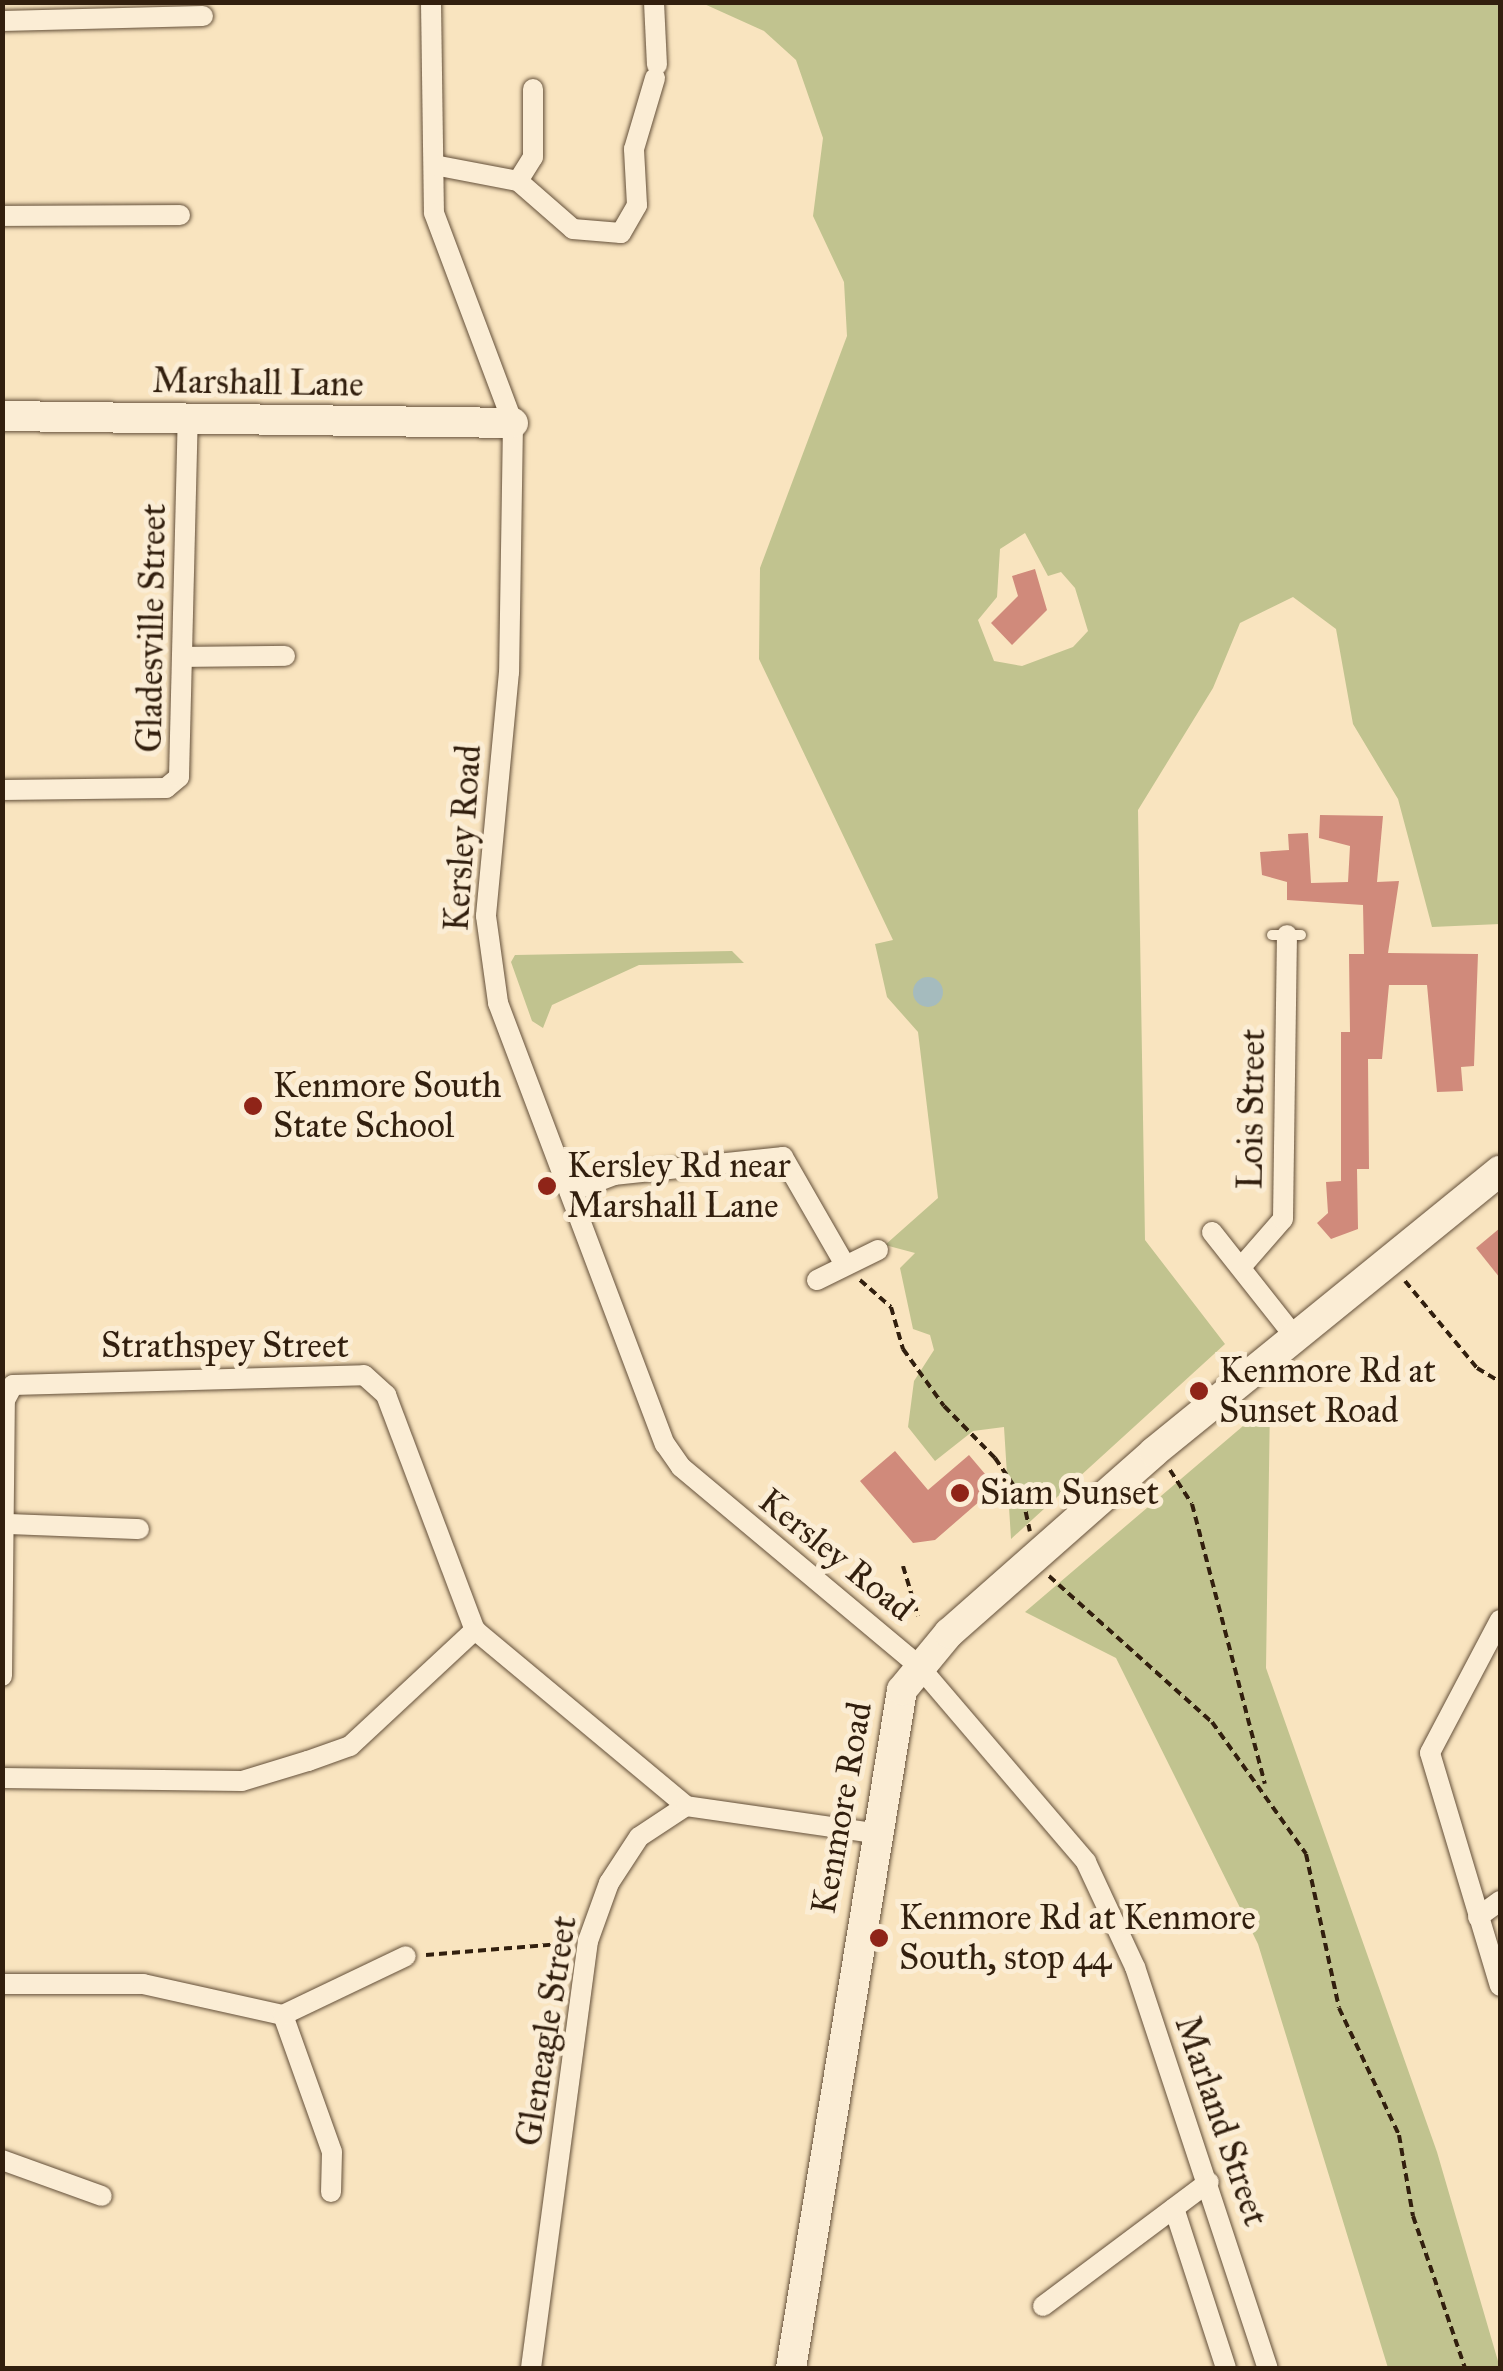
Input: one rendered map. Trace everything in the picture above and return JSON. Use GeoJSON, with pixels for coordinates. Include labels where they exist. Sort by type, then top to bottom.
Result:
{"type":"FeatureCollection","features":[{"type":"Feature","properties":{"kind":"street","name":"Kersley Road"},"geometry":{"type":"LineString","coordinates":[[431,2],[434,166],[443,242],[513,423],[509,672],[486,952],[570,1192],[680,1468],[918,1664]]}},
{"type":"Feature","properties":{"kind":"street"},"geometry":{"type":"LineString","coordinates":[[434,166],[518,180],[573,229],[622,233],[638,205],[634,148],[656,72],[654,2]]}},
{"type":"Feature","properties":{"kind":"street"},"geometry":{"type":"LineString","coordinates":[[2,21],[203,16]]}},
{"type":"Feature","properties":{"kind":"street"},"geometry":{"type":"LineString","coordinates":[[518,180],[534,157],[533,89]]}},
{"type":"Feature","properties":{"kind":"street"},"geometry":{"type":"LineString","coordinates":[[2,216],[180,215]]}},
{"type":"Feature","properties":{"kind":"street","name":"Marshall Lane"},"geometry":{"type":"LineString","coordinates":[[2,416],[513,423]]}},
{"type":"Feature","properties":{"kind":"street","name":"Gladesville Street"},"geometry":{"type":"LineString","coordinates":[[2,790],[166,788],[185,761],[188,420]]}},
{"type":"Feature","properties":{"kind":"street"},"geometry":{"type":"LineString","coordinates":[[186,657],[285,656]]}},
{"type":"Feature","properties":{"kind":"street","name":"Lois Street"},"geometry":{"type":"LineString","coordinates":[[1242,1266],[1284,1219],[1287,935]]}},
{"type":"Feature","properties":{"kind":"street"},"geometry":{"type":"LineString","coordinates":[[570,1192],[614,1175],[783,1158],[845,1266]]}},
{"type":"Feature","properties":{"kind":"street","name":"Kenmore Road"},"geometry":{"type":"LineString","coordinates":[[791,2368],[872,1833],[898,1701],[918,1664],[1154,1452],[1500,1171]]}},
{"type":"Feature","properties":{"kind":"street","name":"Lois Street"},"geometry":{"type":"LineString","coordinates":[[1212,1232],[1295,1337]]}},
{"type":"Feature","properties":{"kind":"street"},"geometry":{"type":"LineString","coordinates":[[816,1280],[878,1250]]}},
{"type":"Feature","properties":{"kind":"street","name":"Strathspey Street"},"geometry":{"type":"LineString","coordinates":[[6,1524],[5,1400],[13,1385],[364,1376],[386,1395],[475,1630],[686,1806]]}},
{"type":"Feature","properties":{"kind":"street"},"geometry":{"type":"LineString","coordinates":[[2,1676],[6,1524],[139,1530]]}},
{"type":"Feature","properties":{"kind":"street"},"geometry":{"type":"LineString","coordinates":[[1500,1620],[1430,1753],[1500,1986]]}},
{"type":"Feature","properties":{"kind":"street"},"geometry":{"type":"LineString","coordinates":[[2,1778],[242,1781],[308,1761],[350,1746],[475,1630]]}},
{"type":"Feature","properties":{"kind":"street","name":"Marland Street"},"geometry":{"type":"LineString","coordinates":[[918,1664],[1086,1862],[1135,1968],[1268,2368]]}},
{"type":"Feature","properties":{"kind":"street"},"geometry":{"type":"LineString","coordinates":[[686,1806],[872,1833]]}},
{"type":"Feature","properties":{"kind":"street","name":"Gleneagle Street"},"geometry":{"type":"LineString","coordinates":[[531,2368],[588,1941],[638,1837],[686,1806]]}},
{"type":"Feature","properties":{"kind":"street"},"geometry":{"type":"LineString","coordinates":[[1478,1917],[1500,1901]]}},
{"type":"Feature","properties":{"kind":"street"},"geometry":{"type":"LineString","coordinates":[[2,1984],[143,1984],[283,2015],[406,1956]]}},
{"type":"Feature","properties":{"kind":"street"},"geometry":{"type":"LineString","coordinates":[[283,2015],[332,2152],[331,2192]]}},
{"type":"Feature","properties":{"kind":"street"},"geometry":{"type":"LineString","coordinates":[[2,2160],[102,2196]]}},
{"type":"Feature","properties":{"kind":"street"},"geometry":{"type":"LineString","coordinates":[[1043,2306],[1209,2182]]}},
{"type":"Feature","properties":{"kind":"street","name":"Marland Street"},"geometry":{"type":"LineString","coordinates":[[1174,2208],[1226,2368]]}},
{"type":"Feature","properties":{"kind":"path"},"geometry":{"type":"LineString","coordinates":[[1390,1260],[1477,1368],[1500,1382]]}},
{"type":"Feature","properties":{"kind":"path"},"geometry":{"type":"LineString","coordinates":[[845,1266],[891,1306],[904,1349],[1023,1500],[1036,1557],[1068,1601],[1119,1630],[1212,1722],[1267,1788],[1306,1854],[1339,2008],[1398,2135],[1413,2216],[1465,2368]]}},
{"type":"Feature","properties":{"kind":"path"},"geometry":{"type":"LineString","coordinates":[[1154,1452],[1192,1504],[1267,1788]]}},
{"type":"Feature","properties":{"kind":"path"},"geometry":{"type":"LineString","coordinates":[[903,1566],[918,1616]]}},
{"type":"Feature","properties":{"kind":"path"},"geometry":{"type":"LineString","coordinates":[[406,1956],[588,1941]]}},
{"type":"Feature","properties":{"kind":"green space"},"geometry":{"type":"Polygon","coordinates":[[[702,3],[1500,3],[1500,924],[1432,927],[1398,799],[1353,724],[1336,629],[1293,597],[1240,623],[1213,688],[1138,810],[1145,1240],[1225,1344],[1011,1539],[1004,1427],[973,1431],[935,1461],[908,1427],[914,1381],[934,1350],[930,1335],[913,1329],[900,1268],[915,1253],[885,1245],[938,1198],[918,1032],[887,997],[875,944],[893,940],[759,659],[760,568],[847,336],[844,282],[813,216],[823,138],[796,60],[764,31],[702,3]],[[1025,533],[1000,549],[997,597],[978,620],[994,661],[1022,666],[1073,647],[1088,631],[1075,588],[1061,572],[1048,576],[1025,533]]]}},
{"type":"Feature","properties":{"kind":"green space"},"geometry":{"type":"Polygon","coordinates":[[[732,951],[744,963],[639,965],[552,1005],[543,1028],[532,1021],[511,962],[515,955],[732,951]]]}},
{"type":"Feature","properties":{"kind":"green space"},"geometry":{"type":"Polygon","coordinates":[[[1270,1403],[1266,1668],[1437,2152],[1500,2368],[1388,2368],[1258,1944],[1116,1658],[1025,1612],[1270,1403]]]}},
{"type":"Feature","properties":{"kind":"shaded area"},"geometry":{"type":"Polygon","coordinates":[[[928,977],[939,981],[943,992],[939,1003],[928,1007],[917,1003],[913,992],[917,981],[928,977]]]}},
{"type":"Feature","properties":{"kind":"building"},"geometry":{"type":"Polygon","coordinates":[[[1035,569],[1047,610],[1012,645],[991,623],[1018,596],[1012,576],[1035,569]]]}},
{"type":"Feature","properties":{"kind":"building"},"geometry":{"type":"Polygon","coordinates":[[[1320,815],[1383,816],[1377,882],[1399,881],[1388,953],[1478,954],[1474,1066],[1461,1067],[1463,1091],[1437,1092],[1427,985],[1389,985],[1382,1059],[1368,1059],[1369,1169],[1357,1169],[1358,1229],[1331,1239],[1317,1223],[1328,1213],[1326,1182],[1341,1181],[1341,1032],[1350,1032],[1349,954],[1364,954],[1363,905],[1287,900],[1287,882],[1262,875],[1260,852],[1289,850],[1288,834],[1308,833],[1311,883],[1348,882],[1350,846],[1319,838],[1320,815]]]}},
{"type":"Feature","properties":{"kind":"building"},"geometry":{"type":"Polygon","coordinates":[[[1500,1228],[1500,1278],[1476,1248],[1500,1228]]]}},
{"type":"Feature","properties":{"kind":"building"},"geometry":{"type":"Polygon","coordinates":[[[895,1451],[928,1490],[969,1455],[996,1487],[935,1540],[913,1543],[860,1481],[895,1451]]]}},
{"type":"Feature","properties":{"kind":"place","name":"Kenmore South State School"},"geometry":{"type":"Point","coordinates":[253,1106]}},
{"type":"Feature","properties":{"kind":"place","name":"Kersley Rd near Marshall Lane"},"geometry":{"type":"Point","coordinates":[547,1186]}},
{"type":"Feature","properties":{"kind":"place","name":"Kenmore Rd at Sunset Road"},"geometry":{"type":"Point","coordinates":[1199,1391]}},
{"type":"Feature","properties":{"kind":"place","name":"Siam Sunset"},"geometry":{"type":"Point","coordinates":[960,1493]}},
{"type":"Feature","properties":{"kind":"place","name":"Kenmore Rd at Kenmore South, stop 44"},"geometry":{"type":"Point","coordinates":[879,1938]}}]}
